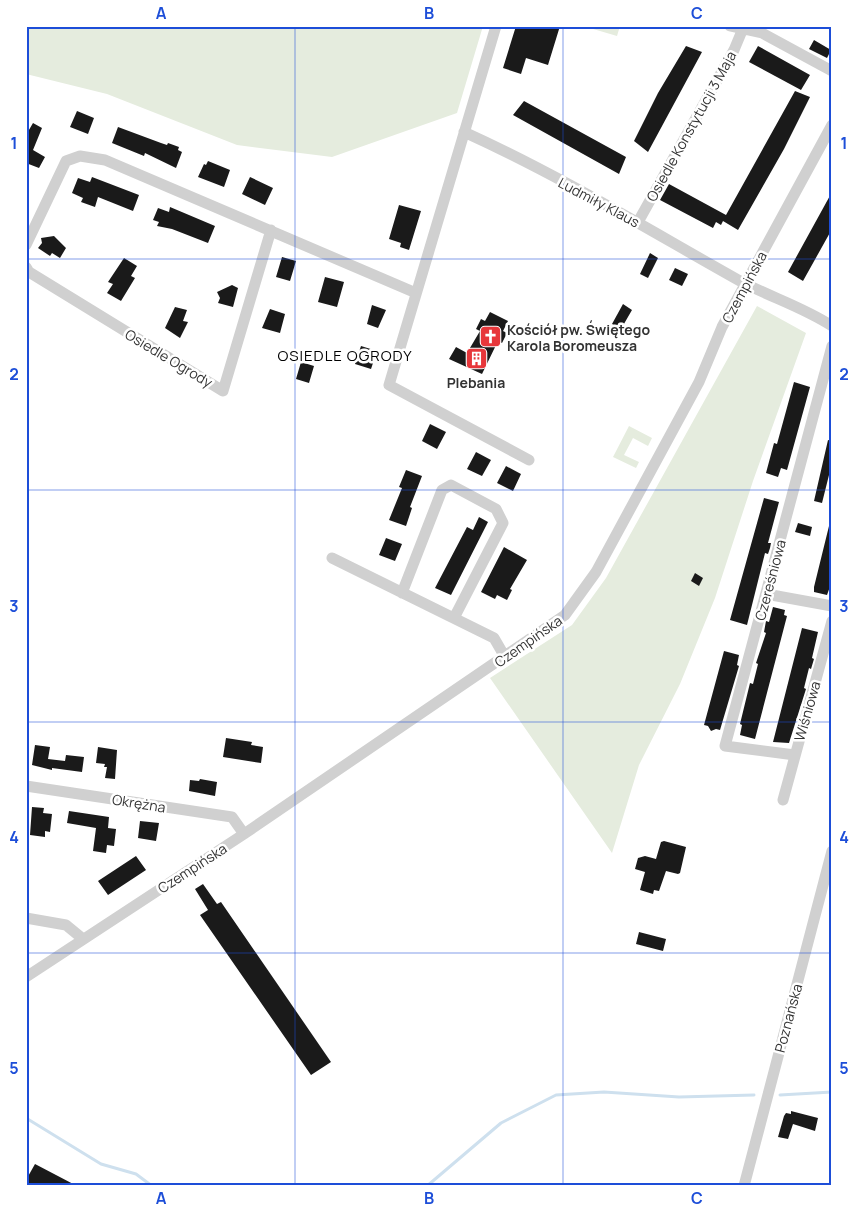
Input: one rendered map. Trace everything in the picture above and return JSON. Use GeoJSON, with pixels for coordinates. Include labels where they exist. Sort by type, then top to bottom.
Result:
{"type":"FeatureCollection","features":[{"type":"Feature","properties":{"kind":"street"},"geometry":{"type":"LineString","coordinates":[[496,26],[389,385],[529,460]]}},
{"type":"Feature","properties":{"kind":"street"},"geometry":{"type":"LineString","coordinates":[[730,26],[762,33],[832,71]]}},
{"type":"Feature","properties":{"kind":"street","name":"Osiedle Konstytucji 3 Maja"},"geometry":{"type":"LineString","coordinates":[[638,222],[734,50],[744,28]]}},
{"type":"Feature","properties":{"kind":"street","name":"Czempińska"},"geometry":{"type":"LineString","coordinates":[[26,978],[244,834],[565,615],[596,572],[699,382],[722,327],[745,283],[832,125]]}},
{"type":"Feature","properties":{"kind":"street","name":"Ludmiły Klaus"},"geometry":{"type":"LineString","coordinates":[[464,132],[503,150],[638,222],[745,283],[832,326]]}},
{"type":"Feature","properties":{"kind":"street"},"geometry":{"type":"LineString","coordinates":[[26,245],[66,161],[80,156],[105,160],[416,292]]}},
{"type":"Feature","properties":{"kind":"street","name":"Osiedle Ogrody"},"geometry":{"type":"LineString","coordinates":[[26,267],[29,272],[223,391],[271,230]]}},
{"type":"Feature","properties":{"kind":"street","name":"Czereśniowa"},"geometry":{"type":"LineString","coordinates":[[795,755],[725,746],[832,346]]}},
{"type":"Feature","properties":{"kind":"street"},"geometry":{"type":"LineString","coordinates":[[402,593],[442,490],[451,485],[496,509],[503,523],[454,618]]}},
{"type":"Feature","properties":{"kind":"street"},"geometry":{"type":"LineString","coordinates":[[332,558],[494,638],[505,656]]}},
{"type":"Feature","properties":{"kind":"street"},"geometry":{"type":"LineString","coordinates":[[766,594],[832,606]]}},
{"type":"Feature","properties":{"kind":"street","name":"Wiśniowa"},"geometry":{"type":"LineString","coordinates":[[783,800],[832,621]]}},
{"type":"Feature","properties":{"kind":"street","name":"Okrężna"},"geometry":{"type":"LineString","coordinates":[[26,786],[232,817],[244,834]]}},
{"type":"Feature","properties":{"kind":"street","name":"Poznańska"},"geometry":{"type":"LineString","coordinates":[[744,1186],[832,851]]}},
{"type":"Feature","properties":{"kind":"street"},"geometry":{"type":"LineString","coordinates":[[26,918],[66,924],[83,939]]}},
{"type":"Feature","properties":{"kind":"shaded area"},"geometry":{"type":"Polygon","coordinates":[[[26,26],[483,26],[457,113],[332,157],[237,145],[107,94],[26,74],[26,26]]]}},
{"type":"Feature","properties":{"kind":"shaded area"},"geometry":{"type":"Polygon","coordinates":[[[583,26],[620,26],[617,36],[583,26]]]}},
{"type":"Feature","properties":{"kind":"shaded area"},"geometry":{"type":"Polygon","coordinates":[[[757,306],[806,333],[753,481],[715,598],[680,684],[639,765],[612,853],[490,678],[572,625],[606,578],[757,306]]]}},
{"type":"Feature","properties":{"kind":"shaded area"},"geometry":{"type":"Polygon","coordinates":[[[629,426],[652,438],[648,446],[633,438],[624,455],[639,462],[636,468],[613,457],[629,426]]]}},
{"type":"Feature","properties":{"kind":"building"},"geometry":{"type":"Polygon","coordinates":[[[516,26],[560,26],[548,65],[526,58],[521,74],[503,68],[516,26]]]}},
{"type":"Feature","properties":{"kind":"building"},"geometry":{"type":"Polygon","coordinates":[[[814,40],[831,50],[827,58],[809,49],[814,40]]]}},
{"type":"Feature","properties":{"kind":"building"},"geometry":{"type":"Polygon","coordinates":[[[686,46],[702,52],[648,152],[634,141],[658,93],[686,46]]]}},
{"type":"Feature","properties":{"kind":"building"},"geometry":{"type":"Polygon","coordinates":[[[758,46],[810,75],[801,90],[749,62],[758,46]]]}},
{"type":"Feature","properties":{"kind":"building"},"geometry":{"type":"Polygon","coordinates":[[[795,91],[810,97],[784,149],[738,230],[723,221],[721,225],[716,222],[713,228],[660,200],[669,184],[726,215],[795,91]]]}},
{"type":"Feature","properties":{"kind":"building"},"geometry":{"type":"Polygon","coordinates":[[[524,101],[626,157],[619,174],[513,115],[524,101]]]}},
{"type":"Feature","properties":{"kind":"building"},"geometry":{"type":"Polygon","coordinates":[[[77,111],[94,118],[88,134],[70,127],[77,111]]]}},
{"type":"Feature","properties":{"kind":"building"},"geometry":{"type":"Polygon","coordinates":[[[33,123],[42,128],[33,150],[45,157],[39,168],[26,163],[26,135],[33,123]]]}},
{"type":"Feature","properties":{"kind":"building"},"geometry":{"type":"Polygon","coordinates":[[[118,127],[167,145],[168,143],[179,147],[178,150],[182,152],[176,168],[145,153],[144,156],[112,143],[118,127]]]}},
{"type":"Feature","properties":{"kind":"building"},"geometry":{"type":"Polygon","coordinates":[[[208,161],[230,170],[224,187],[198,177],[204,164],[206,165],[208,161]]]}},
{"type":"Feature","properties":{"kind":"building"},"geometry":{"type":"Polygon","coordinates":[[[92,177],[139,195],[133,211],[98,197],[95,207],[81,202],[83,198],[72,193],[78,178],[90,182],[92,177]]]}},
{"type":"Feature","properties":{"kind":"building"},"geometry":{"type":"Polygon","coordinates":[[[250,177],[273,188],[265,205],[242,194],[250,177]]]}},
{"type":"Feature","properties":{"kind":"building"},"geometry":{"type":"Polygon","coordinates":[[[832,192],[832,229],[803,281],[788,272],[832,192]]]}},
{"type":"Feature","properties":{"kind":"building"},"geometry":{"type":"Polygon","coordinates":[[[399,205],[421,211],[409,250],[400,247],[401,243],[389,239],[399,205]]]}},
{"type":"Feature","properties":{"kind":"building"},"geometry":{"type":"Polygon","coordinates":[[[170,207],[215,226],[208,243],[172,229],[157,226],[159,222],[153,220],[158,208],[169,212],[170,207]]]}},
{"type":"Feature","properties":{"kind":"building"},"geometry":{"type":"Polygon","coordinates":[[[54,236],[66,248],[60,258],[52,253],[50,256],[38,248],[42,243],[41,238],[54,236]]]}},
{"type":"Feature","properties":{"kind":"building"},"geometry":{"type":"Polygon","coordinates":[[[650,253],[658,258],[648,278],[640,274],[650,253]]]}},
{"type":"Feature","properties":{"kind":"building"},"geometry":{"type":"Polygon","coordinates":[[[282,257],[296,261],[290,281],[276,277],[282,257]]]}},
{"type":"Feature","properties":{"kind":"building"},"geometry":{"type":"Polygon","coordinates":[[[124,258],[137,266],[131,276],[135,278],[121,301],[107,293],[113,284],[108,282],[124,258]]]}},
{"type":"Feature","properties":{"kind":"building"},"geometry":{"type":"Polygon","coordinates":[[[675,268],[688,274],[682,286],[669,280],[675,268]]]}},
{"type":"Feature","properties":{"kind":"building"},"geometry":{"type":"Polygon","coordinates":[[[325,277],[344,282],[337,307],[318,302],[325,277]]]}},
{"type":"Feature","properties":{"kind":"building"},"geometry":{"type":"Polygon","coordinates":[[[232,285],[238,288],[233,307],[218,303],[220,298],[217,292],[232,285]]]}},
{"type":"Feature","properties":{"kind":"building"},"geometry":{"type":"Polygon","coordinates":[[[623,304],[632,310],[621,329],[612,324],[623,304]]]}},
{"type":"Feature","properties":{"kind":"building"},"geometry":{"type":"Polygon","coordinates":[[[372,305],[386,310],[378,328],[367,324],[372,305]]]}},
{"type":"Feature","properties":{"kind":"building"},"geometry":{"type":"Polygon","coordinates":[[[175,307],[187,310],[183,321],[188,322],[180,338],[165,328],[175,307]]]}},
{"type":"Feature","properties":{"kind":"building"},"geometry":{"type":"Polygon","coordinates":[[[270,309],[285,314],[280,333],[262,328],[270,309]]]}},
{"type":"Feature","properties":{"kind":"building"},"geometry":{"type":"Polygon","coordinates":[[[490,312],[508,321],[503,331],[507,333],[502,343],[498,341],[482,374],[449,359],[456,347],[467,353],[480,331],[476,329],[481,319],[485,321],[490,312]]]}},
{"type":"Feature","properties":{"kind":"building"},"geometry":{"type":"Polygon","coordinates":[[[361,346],[377,351],[371,369],[355,364],[361,346]]]}},
{"type":"Feature","properties":{"kind":"building"},"geometry":{"type":"Polygon","coordinates":[[[301,362],[314,366],[309,383],[296,379],[301,362]]]}},
{"type":"Feature","properties":{"kind":"building"},"geometry":{"type":"Polygon","coordinates":[[[794,382],[810,387],[787,470],[781,468],[778,477],[766,473],[774,443],[777,444],[794,382]]]}},
{"type":"Feature","properties":{"kind":"building"},"geometry":{"type":"Polygon","coordinates":[[[430,424],[446,432],[437,449],[422,441],[430,424]]]}},
{"type":"Feature","properties":{"kind":"building"},"geometry":{"type":"Polygon","coordinates":[[[828,440],[832,441],[832,463],[822,503],[814,501],[828,440]]]}},
{"type":"Feature","properties":{"kind":"building"},"geometry":{"type":"Polygon","coordinates":[[[476,452],[491,460],[482,476],[467,469],[476,452]]]}},
{"type":"Feature","properties":{"kind":"building"},"geometry":{"type":"Polygon","coordinates":[[[506,466],[521,474],[513,491],[497,483],[506,466]]]}},
{"type":"Feature","properties":{"kind":"building"},"geometry":{"type":"Polygon","coordinates":[[[406,470],[422,476],[410,507],[412,508],[406,526],[389,520],[402,488],[399,487],[406,470]]]}},
{"type":"Feature","properties":{"kind":"building"},"geometry":{"type":"Polygon","coordinates":[[[764,498],[779,502],[768,543],[771,543],[770,548],[768,554],[765,553],[747,625],[730,620],[764,498]]]}},
{"type":"Feature","properties":{"kind":"building"},"geometry":{"type":"Polygon","coordinates":[[[479,517],[488,522],[451,595],[435,588],[467,527],[473,530],[479,517]]]}},
{"type":"Feature","properties":{"kind":"building"},"geometry":{"type":"Polygon","coordinates":[[[798,523],[812,527],[810,536],[795,532],[798,523]]]}},
{"type":"Feature","properties":{"kind":"building"},"geometry":{"type":"Polygon","coordinates":[[[829,526],[832,526],[832,581],[827,595],[814,592],[814,587],[829,526]]]}},
{"type":"Feature","properties":{"kind":"building"},"geometry":{"type":"Polygon","coordinates":[[[386,538],[402,544],[395,561],[379,555],[386,538]]]}},
{"type":"Feature","properties":{"kind":"building"},"geometry":{"type":"Polygon","coordinates":[[[504,547],[527,560],[510,589],[512,590],[507,600],[497,595],[495,599],[481,592],[504,547]]]}},
{"type":"Feature","properties":{"kind":"building"},"geometry":{"type":"Polygon","coordinates":[[[695,573],[703,578],[699,586],[691,581],[695,573]]]}},
{"type":"Feature","properties":{"kind":"building"},"geometry":{"type":"Polygon","coordinates":[[[773,607],[785,610],[784,615],[787,616],[755,739],[740,735],[742,725],[740,724],[750,683],[753,684],[758,664],[756,663],[766,633],[764,632],[766,621],[769,622],[773,607]]]}},
{"type":"Feature","properties":{"kind":"building"},"geometry":{"type":"Polygon","coordinates":[[[802,628],[818,632],[812,658],[814,659],[811,669],[809,668],[804,688],[806,689],[789,743],[773,742],[802,628]]]}},
{"type":"Feature","properties":{"kind":"building"},"geometry":{"type":"Polygon","coordinates":[[[724,651],[739,655],[737,665],[739,666],[720,730],[711,731],[708,726],[704,725],[724,651]]]}},
{"type":"Feature","properties":{"kind":"building"},"geometry":{"type":"Polygon","coordinates":[[[226,738],[252,742],[251,745],[263,747],[261,763],[223,757],[226,738]]]}},
{"type":"Feature","properties":{"kind":"building"},"geometry":{"type":"Polygon","coordinates":[[[35,745],[50,747],[48,759],[65,761],[66,755],[84,757],[82,772],[52,768],[52,770],[32,765],[35,745]]]}},
{"type":"Feature","properties":{"kind":"building"},"geometry":{"type":"Polygon","coordinates":[[[98,747],[117,750],[115,779],[105,778],[107,767],[104,767],[105,764],[96,763],[98,747]]]}},
{"type":"Feature","properties":{"kind":"building"},"geometry":{"type":"Polygon","coordinates":[[[200,779],[217,782],[215,796],[189,791],[190,780],[199,781],[200,779]]]}},
{"type":"Feature","properties":{"kind":"building"},"geometry":{"type":"Polygon","coordinates":[[[32,807],[44,808],[43,813],[52,814],[50,832],[45,831],[45,837],[30,835],[32,807]]]}},
{"type":"Feature","properties":{"kind":"building"},"geometry":{"type":"Polygon","coordinates":[[[69,811],[109,817],[108,828],[116,829],[114,846],[107,845],[106,853],[93,851],[96,828],[67,823],[69,811]]]}},
{"type":"Feature","properties":{"kind":"building"},"geometry":{"type":"Polygon","coordinates":[[[140,821],[159,823],[156,841],[138,838],[140,821]]]}},
{"type":"Feature","properties":{"kind":"building"},"geometry":{"type":"Polygon","coordinates":[[[664,841],[686,847],[680,873],[666,871],[659,891],[654,890],[653,894],[640,890],[645,872],[635,869],[638,858],[645,856],[656,859],[661,842],[664,841]]]}},
{"type":"Feature","properties":{"kind":"building"},"geometry":{"type":"Polygon","coordinates":[[[136,856],[146,870],[108,895],[98,881],[136,856]]]}},
{"type":"Feature","properties":{"kind":"building"},"geometry":{"type":"Polygon","coordinates":[[[203,884],[217,904],[221,902],[331,1062],[311,1075],[200,915],[208,910],[195,889],[203,884]]]}},
{"type":"Feature","properties":{"kind":"building"},"geometry":{"type":"Polygon","coordinates":[[[639,932],[666,939],[663,951],[636,944],[639,932]]]}},
{"type":"Feature","properties":{"kind":"building"},"geometry":{"type":"Polygon","coordinates":[[[791,1111],[818,1118],[815,1131],[793,1124],[788,1139],[778,1137],[784,1116],[786,1113],[791,1114],[791,1111]]]}},
{"type":"Feature","properties":{"kind":"building"},"geometry":{"type":"Polygon","coordinates":[[[35,1164],[77,1186],[26,1186],[26,1180],[35,1164]]]}},
{"type":"Feature","properties":{"kind":"waterway"},"geometry":{"type":"LineString","coordinates":[[427,1186],[501,1123],[556,1095],[604,1092],[679,1097],[754,1095]]}},
{"type":"Feature","properties":{"kind":"waterway"},"geometry":{"type":"LineString","coordinates":[[780,1095],[832,1092]]}},
{"type":"Feature","properties":{"kind":"waterway"},"geometry":{"type":"LineString","coordinates":[[26,1118],[101,1164],[136,1174],[152,1186]]}},
{"type":"Feature","properties":{"kind":"place","name":"Kościół pw. Świętego Karola Boromeusza"},"geometry":{"type":"Point","coordinates":[491,337]}},
{"type":"Feature","properties":{"kind":"place","name":"Plebania"},"geometry":{"type":"Point","coordinates":[476,359]}},
{"type":"Feature","properties":{"kind":"district","name":"OSIEDLE OGRODY"},"geometry":{"type":"Point","coordinates":[345,355]}}]}
